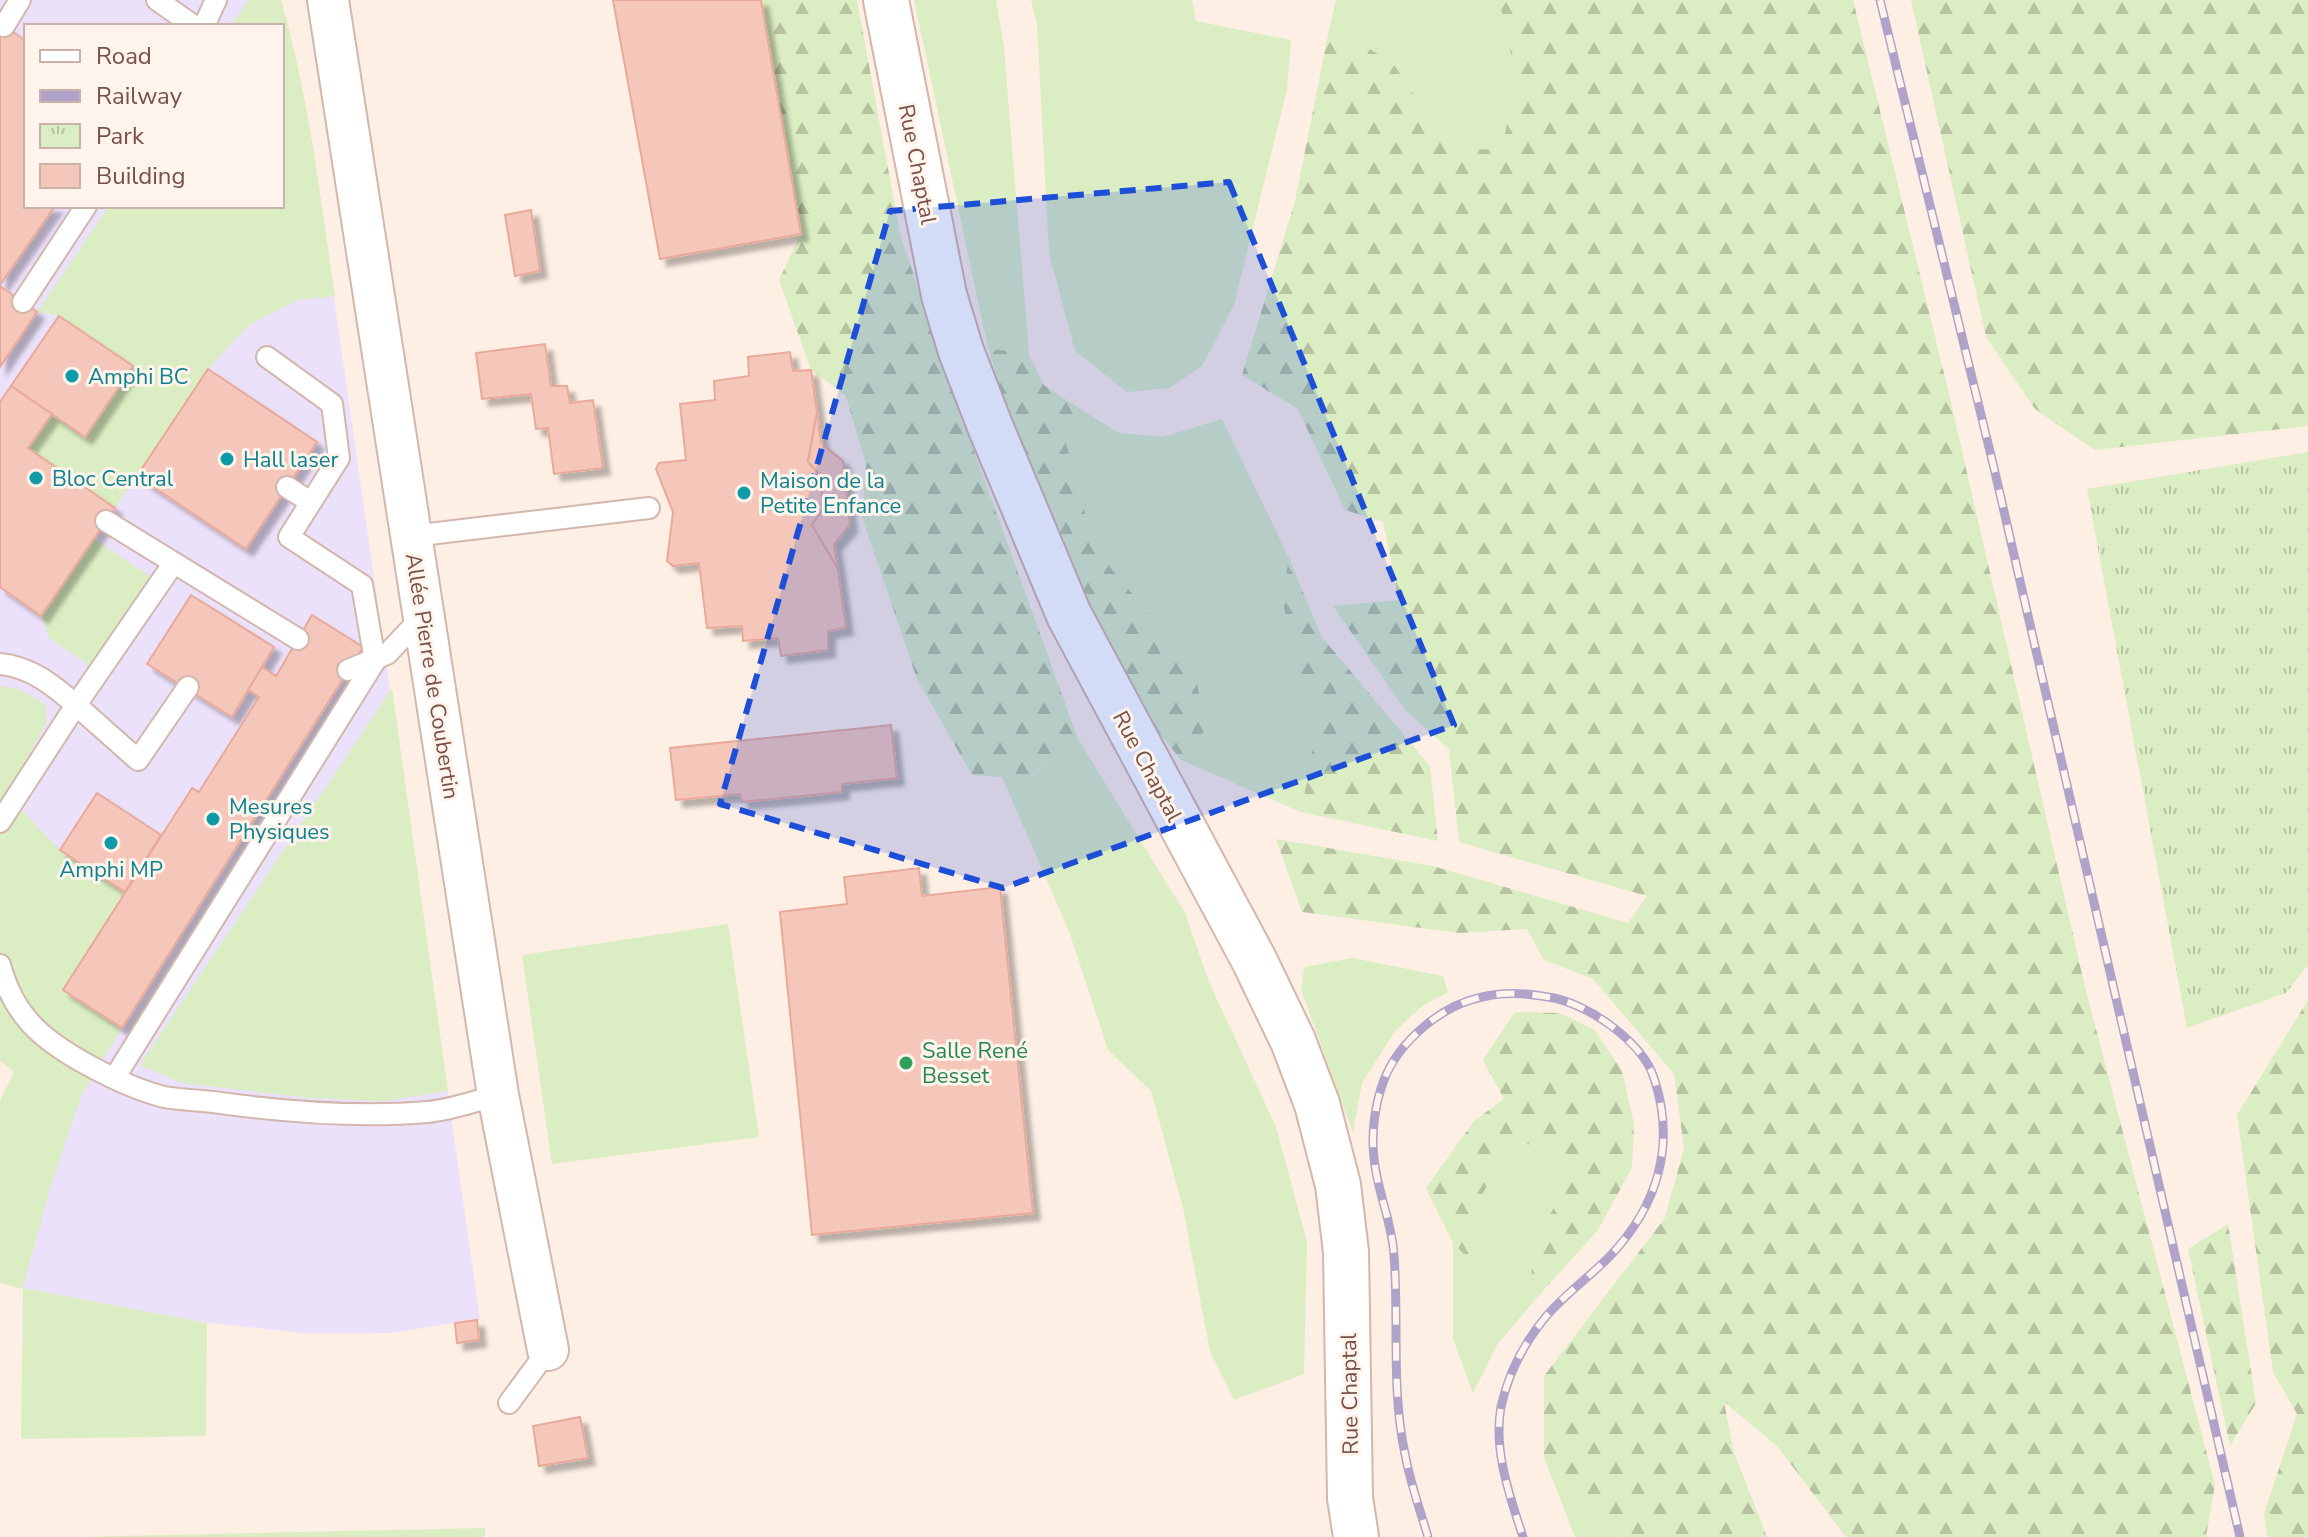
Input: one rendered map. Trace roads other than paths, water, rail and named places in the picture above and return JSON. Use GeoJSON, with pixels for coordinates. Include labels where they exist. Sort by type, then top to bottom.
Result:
{"type":"FeatureCollection","features":[{"type":"Feature","properties":{"kind":"street","name":"Allée Pierre de Coubertin"},"geometry":{"type":"LineString","coordinates":[[328,0],[498,1095],[548,1350]]}},
{"type":"Feature","properties":{"kind":"street","name":"Rue Chaptal"},"geometry":{"type":"LineString","coordinates":[[886,0],[944,295],[961,351],[990,426],[1069,615],[1254,960],[1293,1041],[1317,1104],[1338,1185],[1346,1252],[1350,1498],[1356,1537]]}},
{"type":"Feature","properties":{"kind":"lane"},"geometry":{"type":"LineString","coordinates":[[4,26],[20,0]]}},
{"type":"Feature","properties":{"kind":"lane"},"geometry":{"type":"LineString","coordinates":[[157,0],[191,24]]}},
{"type":"Feature","properties":{"kind":"lane"},"geometry":{"type":"LineString","coordinates":[[205,24],[216,0]]}},
{"type":"Feature","properties":{"kind":"lane"},"geometry":{"type":"LineString","coordinates":[[23,302],[85,208]]}},
{"type":"Feature","properties":{"kind":"lane"},"geometry":{"type":"LineString","coordinates":[[115,1077],[375,661],[362,585],[289,537],[339,458],[332,404],[267,357]]}},
{"type":"Feature","properties":{"kind":"lane"},"geometry":{"type":"LineString","coordinates":[[287,487],[310,502]]}},
{"type":"Feature","properties":{"kind":"lane"},"geometry":{"type":"LineString","coordinates":[[412,536],[649,508]]}},
{"type":"Feature","properties":{"kind":"lane"},"geometry":{"type":"LineString","coordinates":[[106,521],[298,639]]}},
{"type":"Feature","properties":{"kind":"lane"},"geometry":{"type":"LineString","coordinates":[[0,822],[173,564]]}},
{"type":"Feature","properties":{"kind":"lane"},"geometry":{"type":"LineString","coordinates":[[348,670],[387,654],[424,615]]}},
{"type":"Feature","properties":{"kind":"lane"},"geometry":{"type":"LineString","coordinates":[[0,664],[15,666],[48,681],[138,760],[188,687]]}},
{"type":"Feature","properties":{"kind":"lane"},"geometry":{"type":"LineString","coordinates":[[0,965],[5,982],[27,1019],[54,1044],[115,1077],[165,1097],[284,1112],[429,1112],[498,1095]]}},
{"type":"Feature","properties":{"kind":"lane"},"geometry":{"type":"LineString","coordinates":[[509,1403],[548,1350]]}},
{"type":"Feature","properties":{"kind":"railway"},"geometry":{"type":"LineString","coordinates":[[1880,0],[1994,468],[2240,1537]]}},
{"type":"Feature","properties":{"kind":"railway"},"geometry":{"type":"LineString","coordinates":[[1428,1537],[1410,1475],[1398,1405],[1394,1255],[1374,1158],[1376,1108],[1384,1080],[1400,1052],[1437,1016],[1467,1001],[1490,995],[1515,994],[1563,1000],[1595,1015],[1625,1037],[1648,1064],[1654,1078],[1663,1126],[1658,1172],[1641,1216],[1611,1255],[1544,1319],[1529,1339],[1508,1383],[1501,1407],[1499,1440],[1504,1473],[1523,1537]]}},
{"type":"Feature","properties":{"kind":"place","name":"Amphi BC"},"geometry":{"type":"Point","coordinates":[72,376]}},
{"type":"Feature","properties":{"kind":"place","name":"Hall laser"},"geometry":{"type":"Point","coordinates":[227,459]}},
{"type":"Feature","properties":{"kind":"place","name":"Bloc Central"},"geometry":{"type":"Point","coordinates":[36,478]}},
{"type":"Feature","properties":{"kind":"place","name":"Maison de la Petite Enfance"},"geometry":{"type":"Point","coordinates":[744,493]}},
{"type":"Feature","properties":{"kind":"place","name":"Mesures Physiques"},"geometry":{"type":"Point","coordinates":[213,819]}},
{"type":"Feature","properties":{"kind":"place","name":"Amphi MP"},"geometry":{"type":"Point","coordinates":[111,843]}},
{"type":"Feature","properties":{"kind":"place","name":"Salle René Besset"},"geometry":{"type":"Point","coordinates":[906,1063]}}]}
